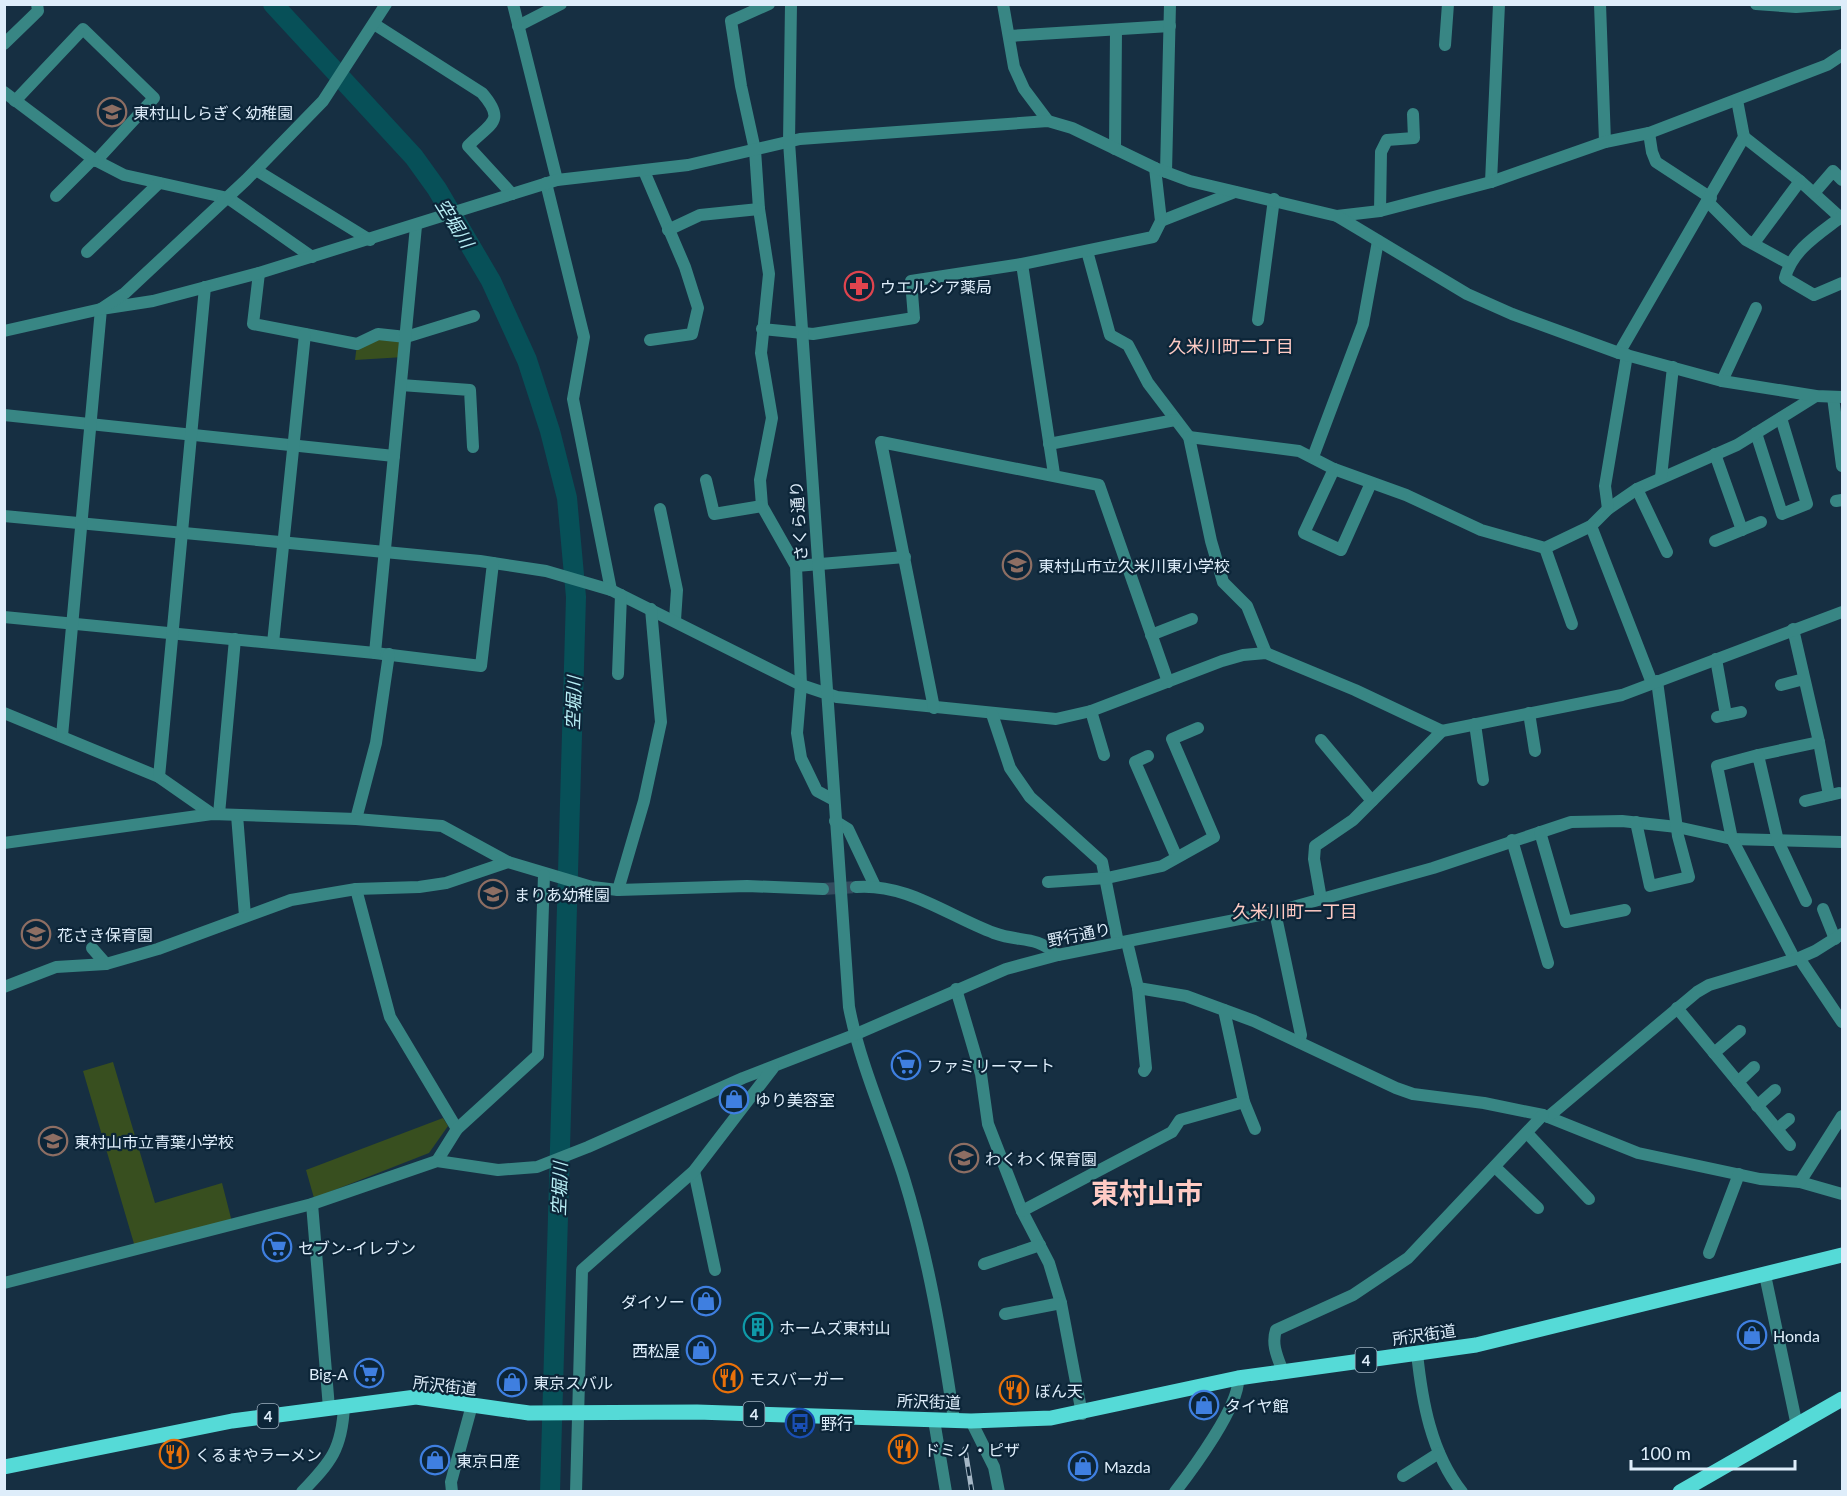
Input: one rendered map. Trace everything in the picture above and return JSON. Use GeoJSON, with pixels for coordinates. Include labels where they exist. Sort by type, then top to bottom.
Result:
{"type":"FeatureCollection","features":[{"type":"Feature","properties":{"kind":"main road","name":"所沢街道"},"geometry":{"type":"LineString","coordinates":[[4,1467],[172,1431],[416,1397],[534,1413],[697,1412],[971,1421],[1026,1420],[1082,1414],[1238,1378],[1476,1345],[1842,1256]]}},
{"type":"Feature","properties":{"kind":"main road"},"geometry":{"type":"LineString","coordinates":[[1680,1491],[1842,1399]]}},
{"type":"Feature","properties":{"kind":"street"},"geometry":{"type":"LineString","coordinates":[[4,44],[38,11],[37,4]]}},
{"type":"Feature","properties":{"kind":"street"},"geometry":{"type":"LineString","coordinates":[[101,309],[125,293],[228,198],[326,98],[386,4]]}},
{"type":"Feature","properties":{"kind":"street"},"geometry":{"type":"LineString","coordinates":[[513,4],[584,338],[573,399],[616,592],[618,674]]}},
{"type":"Feature","properties":{"kind":"street"},"geometry":{"type":"LineString","coordinates":[[518,26],[561,4]]}},
{"type":"Feature","properties":{"kind":"street"},"geometry":{"type":"LineString","coordinates":[[769,4],[731,21],[741,86],[755,150],[759,209],[769,274],[761,352],[772,418],[760,480],[762,506],[796,566],[801,685],[797,733],[801,759],[817,791],[834,800]]}},
{"type":"Feature","properties":{"kind":"street","name":"さくら通り"},"geometry":{"type":"LineString","coordinates":[[791,4],[789,142],[849,1007],[854,1035],[903,1177],[924,1252],[943,1347],[954,1420]]}},
{"type":"Feature","properties":{"kind":"street"},"geometry":{"type":"LineString","coordinates":[[1003,4],[1014,67],[1021,82],[1048,120]]}},
{"type":"Feature","properties":{"kind":"street"},"geometry":{"type":"LineString","coordinates":[[762,328],[802,333],[914,318],[911,281],[1022,264],[1153,237],[1161,221],[1160,170],[1170,4]]}},
{"type":"Feature","properties":{"kind":"street"},"geometry":{"type":"LineString","coordinates":[[1445,45],[1448,4]]}},
{"type":"Feature","properties":{"kind":"street"},"geometry":{"type":"LineString","coordinates":[[1491,182],[1498,4]]}},
{"type":"Feature","properties":{"kind":"street"},"geometry":{"type":"LineString","coordinates":[[1600,4],[1605,142]]}},
{"type":"Feature","properties":{"kind":"street"},"geometry":{"type":"LineString","coordinates":[[1756,4],[1796,7],[1838,4]]}},
{"type":"Feature","properties":{"kind":"street"},"geometry":{"type":"LineString","coordinates":[[374,24],[482,93],[494,107],[496,115],[494,121],[468,146],[512,194]]}},
{"type":"Feature","properties":{"kind":"street"},"geometry":{"type":"LineString","coordinates":[[1009,36],[1170,26]]}},
{"type":"Feature","properties":{"kind":"street"},"geometry":{"type":"LineString","coordinates":[[15,101],[83,29],[154,98],[95,160],[56,196]]}},
{"type":"Feature","properties":{"kind":"street"},"geometry":{"type":"LineString","coordinates":[[1115,149],[1116,30]]}},
{"type":"Feature","properties":{"kind":"street"},"geometry":{"type":"LineString","coordinates":[[1337,216],[1380,211],[1491,182],[1605,142],[1649,133],[1827,65],[1842,56]]}},
{"type":"Feature","properties":{"kind":"street"},"geometry":{"type":"LineString","coordinates":[[4,92],[95,160],[124,175],[228,198],[312,257]]}},
{"type":"Feature","properties":{"kind":"street"},"geometry":{"type":"LineString","coordinates":[[1608,509],[1605,486],[1623,354],[1744,137],[1737,100]]}},
{"type":"Feature","properties":{"kind":"street"},"geometry":{"type":"LineString","coordinates":[[1380,211],[1381,152],[1388,140],[1414,138],[1413,114]]}},
{"type":"Feature","properties":{"kind":"street"},"geometry":{"type":"LineString","coordinates":[[4,331],[101,309],[153,301],[259,273],[416,226],[552,181],[688,165],[789,142],[1048,120],[1072,128],[1160,170],[1235,192],[1274,199],[1337,216],[1467,294],[1623,354],[1722,381],[1816,396],[1838,397],[1842,466]]}},
{"type":"Feature","properties":{"kind":"street"},"geometry":{"type":"LineString","coordinates":[[1649,133],[1656,162],[1709,200],[1746,240],[1788,263]]}},
{"type":"Feature","properties":{"kind":"street"},"geometry":{"type":"LineString","coordinates":[[1744,137],[1842,218],[1803,247],[1788,263],[1785,278],[1814,296],[1842,283]]}},
{"type":"Feature","properties":{"kind":"street"},"geometry":{"type":"LineString","coordinates":[[256,170],[370,240]]}},
{"type":"Feature","properties":{"kind":"street"},"geometry":{"type":"LineString","coordinates":[[644,171],[685,267],[698,308],[692,333],[650,340]]}},
{"type":"Feature","properties":{"kind":"street"},"geometry":{"type":"LineString","coordinates":[[1814,193],[1833,171],[1842,180]]}},
{"type":"Feature","properties":{"kind":"street"},"geometry":{"type":"LineString","coordinates":[[1754,243],[1800,181]]}},
{"type":"Feature","properties":{"kind":"street"},"geometry":{"type":"LineString","coordinates":[[87,252],[159,183]]}},
{"type":"Feature","properties":{"kind":"street"},"geometry":{"type":"LineString","coordinates":[[1161,221],[1235,192]]}},
{"type":"Feature","properties":{"kind":"street"},"geometry":{"type":"LineString","coordinates":[[1258,321],[1274,199]]}},
{"type":"Feature","properties":{"kind":"street"},"geometry":{"type":"LineString","coordinates":[[668,230],[700,215],[759,209]]}},
{"type":"Feature","properties":{"kind":"street"},"geometry":{"type":"LineString","coordinates":[[375,653],[416,226]]}},
{"type":"Feature","properties":{"kind":"street"},"geometry":{"type":"LineString","coordinates":[[1313,457],[1363,324],[1378,241]]}},
{"type":"Feature","properties":{"kind":"street"},"geometry":{"type":"LineString","coordinates":[[1087,251],[1110,335],[1128,345],[1148,383],[1189,437],[1210,541],[1223,582],[1247,606],[1266,653]]}},
{"type":"Feature","properties":{"kind":"street"},"geometry":{"type":"LineString","coordinates":[[1022,264],[1054,474]]}},
{"type":"Feature","properties":{"kind":"street"},"geometry":{"type":"LineString","coordinates":[[259,273],[253,324],[357,344],[378,334],[406,337],[474,316]]}},
{"type":"Feature","properties":{"kind":"street"},"geometry":{"type":"LineString","coordinates":[[159,777],[204,287]]}},
{"type":"Feature","properties":{"kind":"street"},"geometry":{"type":"LineString","coordinates":[[1722,381],[1756,308]]}},
{"type":"Feature","properties":{"kind":"street"},"geometry":{"type":"LineString","coordinates":[[62,736],[101,309]]}},
{"type":"Feature","properties":{"kind":"street"},"geometry":{"type":"LineString","coordinates":[[273,643],[305,334]]}},
{"type":"Feature","properties":{"kind":"street"},"geometry":{"type":"LineString","coordinates":[[1661,477],[1673,367]]}},
{"type":"Feature","properties":{"kind":"street"},"geometry":{"type":"LineString","coordinates":[[401,385],[470,390],[473,447]]}},
{"type":"Feature","properties":{"kind":"street"},"geometry":{"type":"LineString","coordinates":[[1189,437],[1299,451],[1334,469],[1481,530],[1545,548],[1591,526],[1608,509],[1637,489],[1756,434],[1816,396]]}},
{"type":"Feature","properties":{"kind":"street"},"geometry":{"type":"LineString","coordinates":[[4,415],[394,456]]}},
{"type":"Feature","properties":{"kind":"street"},"geometry":{"type":"LineString","coordinates":[[1756,434],[1782,514],[1807,504],[1781,418]]}},
{"type":"Feature","properties":{"kind":"street"},"geometry":{"type":"LineString","coordinates":[[1049,444],[1175,420]]}},
{"type":"Feature","properties":{"kind":"street"},"geometry":{"type":"LineString","coordinates":[[934,708],[881,442],[1054,474],[1099,485],[1168,682]]}},
{"type":"Feature","properties":{"kind":"street"},"geometry":{"type":"LineString","coordinates":[[1715,454],[1742,530]]}},
{"type":"Feature","properties":{"kind":"street"},"geometry":{"type":"LineString","coordinates":[[1334,469],[1304,533],[1341,550],[1371,483]]}},
{"type":"Feature","properties":{"kind":"street"},"geometry":{"type":"LineString","coordinates":[[706,480],[714,513],[762,506]]}},
{"type":"Feature","properties":{"kind":"street"},"geometry":{"type":"LineString","coordinates":[[1637,489],[1667,552]]}},
{"type":"Feature","properties":{"kind":"street"},"geometry":{"type":"LineString","coordinates":[[660,509],[677,590],[675,620]]}},
{"type":"Feature","properties":{"kind":"street"},"geometry":{"type":"LineString","coordinates":[[4,516],[385,552],[546,571],[616,592],[801,685],[826,694],[934,708],[1056,718],[1091,711],[1222,661],[1243,655],[1266,653],[1355,690],[1442,731]]}},
{"type":"Feature","properties":{"kind":"street"},"geometry":{"type":"LineString","coordinates":[[1714,540],[1761,522]]}},
{"type":"Feature","properties":{"kind":"street"},"geometry":{"type":"LineString","coordinates":[[1591,526],[1655,682],[1677,827],[1689,877],[1650,886],[1636,822]]}},
{"type":"Feature","properties":{"kind":"street"},"geometry":{"type":"LineString","coordinates":[[1545,548],[1572,624]]}},
{"type":"Feature","properties":{"kind":"street"},"geometry":{"type":"LineString","coordinates":[[796,566],[817,562],[905,557]]}},
{"type":"Feature","properties":{"kind":"street"},"geometry":{"type":"LineString","coordinates":[[4,617],[389,654],[481,666],[493,563]]}},
{"type":"Feature","properties":{"kind":"street"},"geometry":{"type":"LineString","coordinates":[[618,890],[644,801],[662,722],[651,609]]}},
{"type":"Feature","properties":{"kind":"street"},"geometry":{"type":"LineString","coordinates":[[1321,898],[1314,859],[1315,846],[1353,820],[1442,731],[1622,695],[1842,612]]}},
{"type":"Feature","properties":{"kind":"street"},"geometry":{"type":"LineString","coordinates":[[1151,635],[1192,619]]}},
{"type":"Feature","properties":{"kind":"street"},"geometry":{"type":"LineString","coordinates":[[1792,629],[1834,794],[1805,801]]}},
{"type":"Feature","properties":{"kind":"street"},"geometry":{"type":"LineString","coordinates":[[215,814],[235,639]]}},
{"type":"Feature","properties":{"kind":"street"},"geometry":{"type":"LineString","coordinates":[[356,819],[376,743],[389,654]]}},
{"type":"Feature","properties":{"kind":"street"},"geometry":{"type":"LineString","coordinates":[[1716,658],[1721,716],[1741,712]]}},
{"type":"Feature","properties":{"kind":"street"},"geometry":{"type":"LineString","coordinates":[[1781,685],[1804,679]]}},
{"type":"Feature","properties":{"kind":"street"},"geometry":{"type":"LineString","coordinates":[[1091,711],[1104,755]]}},
{"type":"Feature","properties":{"kind":"street"},"geometry":{"type":"LineString","coordinates":[[4,713],[159,777],[215,814]]}},
{"type":"Feature","properties":{"kind":"street"},"geometry":{"type":"LineString","coordinates":[[1529,713],[1535,751]]}},
{"type":"Feature","properties":{"kind":"street"},"geometry":{"type":"LineString","coordinates":[[992,714],[1010,768],[1030,798],[1102,861],[1123,942],[1138,988],[1146,1068],[1144,1071]]}},
{"type":"Feature","properties":{"kind":"street"},"geometry":{"type":"LineString","coordinates":[[1475,724],[1483,780]]}},
{"type":"Feature","properties":{"kind":"street"},"geometry":{"type":"LineString","coordinates":[[1048,882],[1107,878],[1162,866],[1176,855],[1214,837],[1168,741],[1198,728]]}},
{"type":"Feature","properties":{"kind":"street"},"geometry":{"type":"LineString","coordinates":[[1321,740],[1372,801]]}},
{"type":"Feature","properties":{"kind":"street"},"geometry":{"type":"LineString","coordinates":[[1819,742],[1717,766],[1732,839],[1796,958],[1842,1022]]}},
{"type":"Feature","properties":{"kind":"street"},"geometry":{"type":"LineString","coordinates":[[1758,755],[1778,841],[1806,901]]}},
{"type":"Feature","properties":{"kind":"street"},"geometry":{"type":"LineString","coordinates":[[1148,756],[1135,762],[1176,855]]}},
{"type":"Feature","properties":{"kind":"street"},"geometry":{"type":"LineString","coordinates":[[4,843],[215,814],[356,819],[442,826],[508,862],[592,887],[618,890],[747,886],[823,889]]}},
{"type":"Feature","properties":{"kind":"street"},"geometry":{"type":"LineString","coordinates":[[237,815],[245,916]]}},
{"type":"Feature","properties":{"kind":"street"},"geometry":{"type":"LineString","coordinates":[[835,821],[849,829],[875,886]]}},
{"type":"Feature","properties":{"kind":"street","name":"野行通り"},"geometry":{"type":"LineString","coordinates":[[437,1161],[498,1170],[544,1164],[588,1147],[711,1091],[854,1035],[1006,969],[1058,955],[1275,912],[1433,868],[1571,822],[1636,822],[1677,827],[1732,839],[1842,842]]}},
{"type":"Feature","properties":{"kind":"street"},"geometry":{"type":"LineString","coordinates":[[1540,832],[1566,922],[1625,910]]}},
{"type":"Feature","properties":{"kind":"street"},"geometry":{"type":"LineString","coordinates":[[1512,840],[1548,963]]}},
{"type":"Feature","properties":{"kind":"street"},"geometry":{"type":"LineString","coordinates":[[4,987],[56,967],[106,964],[158,949],[291,900],[356,890],[418,887],[446,883],[508,862]]}},
{"type":"Feature","properties":{"kind":"street"},"geometry":{"type":"LineString","coordinates":[[4,1283],[312,1204],[437,1161],[457,1129],[538,1055],[546,875]]}},
{"type":"Feature","properties":{"kind":"street"},"geometry":{"type":"LineString","coordinates":[[856,887],[875,886],[897,889],[996,933],[1043,942],[1058,955]]}},
{"type":"Feature","properties":{"kind":"street"},"geometry":{"type":"LineString","coordinates":[[356,890],[390,1017],[457,1129]]}},
{"type":"Feature","properties":{"kind":"street"},"geometry":{"type":"LineString","coordinates":[[1283,1372],[1275,1345],[1276,1330],[1353,1294],[1408,1258],[1527,1133],[1677,1008],[1708,985],[1796,958],[1838,936],[1823,909]]}},
{"type":"Feature","properties":{"kind":"street"},"geometry":{"type":"LineString","coordinates":[[1275,912],[1300,1035],[1299,1042]]}},
{"type":"Feature","properties":{"kind":"street"},"geometry":{"type":"LineString","coordinates":[[92,948],[106,964]]}},
{"type":"Feature","properties":{"kind":"street"},"geometry":{"type":"LineString","coordinates":[[1138,988],[1186,996],[1224,1010],[1299,1042],[1382,1083],[1413,1094],[1484,1103],[1546,1116],[1638,1153],[1739,1174],[1800,1182],[1842,1194]]}},
{"type":"Feature","properties":{"kind":"street"},"geometry":{"type":"LineString","coordinates":[[956,989],[981,1074],[988,1124],[1022,1211],[1049,1263],[1061,1303],[1082,1414]]}},
{"type":"Feature","properties":{"kind":"street"},"geometry":{"type":"LineString","coordinates":[[1677,1008],[1790,1145]]}},
{"type":"Feature","properties":{"kind":"street"},"geometry":{"type":"LineString","coordinates":[[1224,1010],[1244,1102],[1255,1129]]}},
{"type":"Feature","properties":{"kind":"street"},"geometry":{"type":"LineString","coordinates":[[1714,1053],[1740,1030]]}},
{"type":"Feature","properties":{"kind":"street"},"geometry":{"type":"LineString","coordinates":[[576,1491],[576,1413],[582,1270],[694,1172],[774,1067]]}},
{"type":"Feature","properties":{"kind":"street"},"geometry":{"type":"LineString","coordinates":[[1738,1082],[1754,1067]]}},
{"type":"Feature","properties":{"kind":"street"},"geometry":{"type":"LineString","coordinates":[[1757,1106],[1775,1090]]}},
{"type":"Feature","properties":{"kind":"street"},"geometry":{"type":"LineString","coordinates":[[1022,1211],[1172,1132],[1180,1120],[1244,1102]]}},
{"type":"Feature","properties":{"kind":"street"},"geometry":{"type":"LineString","coordinates":[[1800,1182],[1842,1116]]}},
{"type":"Feature","properties":{"kind":"street"},"geometry":{"type":"LineString","coordinates":[[1777,1129],[1789,1119]]}},
{"type":"Feature","properties":{"kind":"street"},"geometry":{"type":"LineString","coordinates":[[1527,1133],[1589,1199]]}},
{"type":"Feature","properties":{"kind":"street"},"geometry":{"type":"LineString","coordinates":[[1495,1167],[1538,1208]]}},
{"type":"Feature","properties":{"kind":"street"},"geometry":{"type":"LineString","coordinates":[[694,1172],[716,1270]]}},
{"type":"Feature","properties":{"kind":"street"},"geometry":{"type":"LineString","coordinates":[[1709,1252],[1739,1174]]}},
{"type":"Feature","properties":{"kind":"street"},"geometry":{"type":"LineString","coordinates":[[302,1491],[335,1455],[343,1427],[336,1407],[312,1204]]}},
{"type":"Feature","properties":{"kind":"street"},"geometry":{"type":"LineString","coordinates":[[984,1264],[1040,1245]]}},
{"type":"Feature","properties":{"kind":"street"},"geometry":{"type":"LineString","coordinates":[[1765,1275],[1797,1426]]}},
{"type":"Feature","properties":{"kind":"street"},"geometry":{"type":"LineString","coordinates":[[1005,1314],[1061,1303]]}},
{"type":"Feature","properties":{"kind":"street"},"geometry":{"type":"LineString","coordinates":[[1417,1353],[1421,1393],[1439,1453],[1452,1479],[1462,1491]]}},
{"type":"Feature","properties":{"kind":"street"},"geometry":{"type":"LineString","coordinates":[[1175,1491],[1220,1423],[1236,1394],[1238,1378]]}},
{"type":"Feature","properties":{"kind":"street"},"geometry":{"type":"LineString","coordinates":[[452,1491],[451,1482],[472,1405]]}},
{"type":"Feature","properties":{"kind":"street"},"geometry":{"type":"LineString","coordinates":[[934,1420],[946,1491]]}},
{"type":"Feature","properties":{"kind":"street"},"geometry":{"type":"LineString","coordinates":[[971,1421],[990,1458],[999,1491]]}},
{"type":"Feature","properties":{"kind":"street"},"geometry":{"type":"LineString","coordinates":[[1403,1476],[1439,1453]]}},
{"type":"Feature","properties":{"kind":"green space"},"geometry":{"type":"Polygon","coordinates":[[[378,334],[406,337],[404,357],[355,360],[357,344],[378,334]]]}},
{"type":"Feature","properties":{"kind":"green space"},"geometry":{"type":"Polygon","coordinates":[[[113,1062],[155,1203],[222,1183],[232,1222],[135,1247],[83,1071],[113,1062]]]}},
{"type":"Feature","properties":{"kind":"green space"},"geometry":{"type":"Polygon","coordinates":[[[443,1118],[448,1126],[429,1153],[314,1198],[306,1170],[443,1118]]]}},
{"type":"Feature","properties":{"kind":"waterway","name":"空堀川"},"geometry":{"type":"LineString","coordinates":[[273,4],[414,157],[437,189],[491,281],[527,360],[550,431],[567,498],[576,597],[550,1492]]}},
{"type":"Feature","properties":{"kind":"tunnel"},"geometry":{"type":"LineString","coordinates":[[823,889],[856,887]]}},
{"type":"Feature","properties":{"kind":"railway"},"geometry":{"type":"LineString","coordinates":[[965,1449],[972,1492]]}},
{"type":"Feature","properties":{"kind":"place","name":"東村山しらぎく幼稚園"},"geometry":{"type":"Point","coordinates":[112,112]}},
{"type":"Feature","properties":{"kind":"place","name":"ウエルシア薬局"},"geometry":{"type":"Point","coordinates":[859,286]}},
{"type":"Feature","properties":{"kind":"place","name":"東村山市立久米川東小学校"},"geometry":{"type":"Point","coordinates":[1017,565]}},
{"type":"Feature","properties":{"kind":"place","name":"まりあ幼稚園"},"geometry":{"type":"Point","coordinates":[493,894]}},
{"type":"Feature","properties":{"kind":"place","name":"花さき保育園"},"geometry":{"type":"Point","coordinates":[36,934]}},
{"type":"Feature","properties":{"kind":"place","name":"ファミリーマート"},"geometry":{"type":"Point","coordinates":[906,1065]}},
{"type":"Feature","properties":{"kind":"place","name":"ゆり美容室"},"geometry":{"type":"Point","coordinates":[734,1099]}},
{"type":"Feature","properties":{"kind":"place","name":"東村山市立青葉小学校"},"geometry":{"type":"Point","coordinates":[53,1141]}},
{"type":"Feature","properties":{"kind":"place","name":"わくわく保育園"},"geometry":{"type":"Point","coordinates":[964,1158]}},
{"type":"Feature","properties":{"kind":"place","name":"セブン-イレブン"},"geometry":{"type":"Point","coordinates":[277,1247]}},
{"type":"Feature","properties":{"kind":"place","name":"ダイソー"},"geometry":{"type":"Point","coordinates":[706,1301]}},
{"type":"Feature","properties":{"kind":"place","name":"ホームズ東村山"},"geometry":{"type":"Point","coordinates":[758,1327]}},
{"type":"Feature","properties":{"kind":"place","name":"Honda"},"geometry":{"type":"Point","coordinates":[1752,1335]}},
{"type":"Feature","properties":{"kind":"place","name":"西松屋"},"geometry":{"type":"Point","coordinates":[701,1350]}},
{"type":"Feature","properties":{"kind":"place","name":"Big-A"},"geometry":{"type":"Point","coordinates":[369,1373]}},
{"type":"Feature","properties":{"kind":"place","name":"モスバーガー"},"geometry":{"type":"Point","coordinates":[728,1378]}},
{"type":"Feature","properties":{"kind":"place","name":"東京スバル"},"geometry":{"type":"Point","coordinates":[512,1382]}},
{"type":"Feature","properties":{"kind":"place","name":"ぼん天"},"geometry":{"type":"Point","coordinates":[1014,1390]}},
{"type":"Feature","properties":{"kind":"place","name":"タイヤ館"},"geometry":{"type":"Point","coordinates":[1204,1405]}},
{"type":"Feature","properties":{"kind":"place","name":"野行"},"geometry":{"type":"Point","coordinates":[800,1423]}},
{"type":"Feature","properties":{"kind":"place","name":"ドミノ・ピザ"},"geometry":{"type":"Point","coordinates":[903,1449]}},
{"type":"Feature","properties":{"kind":"place","name":"くるまやラーメン"},"geometry":{"type":"Point","coordinates":[174,1454]}},
{"type":"Feature","properties":{"kind":"place","name":"東京日産"},"geometry":{"type":"Point","coordinates":[435,1460]}},
{"type":"Feature","properties":{"kind":"place","name":"Mazda"},"geometry":{"type":"Point","coordinates":[1083,1466]}},
{"type":"Feature","properties":{"kind":"district","name":"久米川町二丁目"},"geometry":{"type":"Point","coordinates":[1231,346]}},
{"type":"Feature","properties":{"kind":"district","name":"久米川町一丁目"},"geometry":{"type":"Point","coordinates":[1295,911]}},
{"type":"Feature","properties":{"kind":"district","name":"東村山市"},"geometry":{"type":"Point","coordinates":[1147,1192]}}]}
